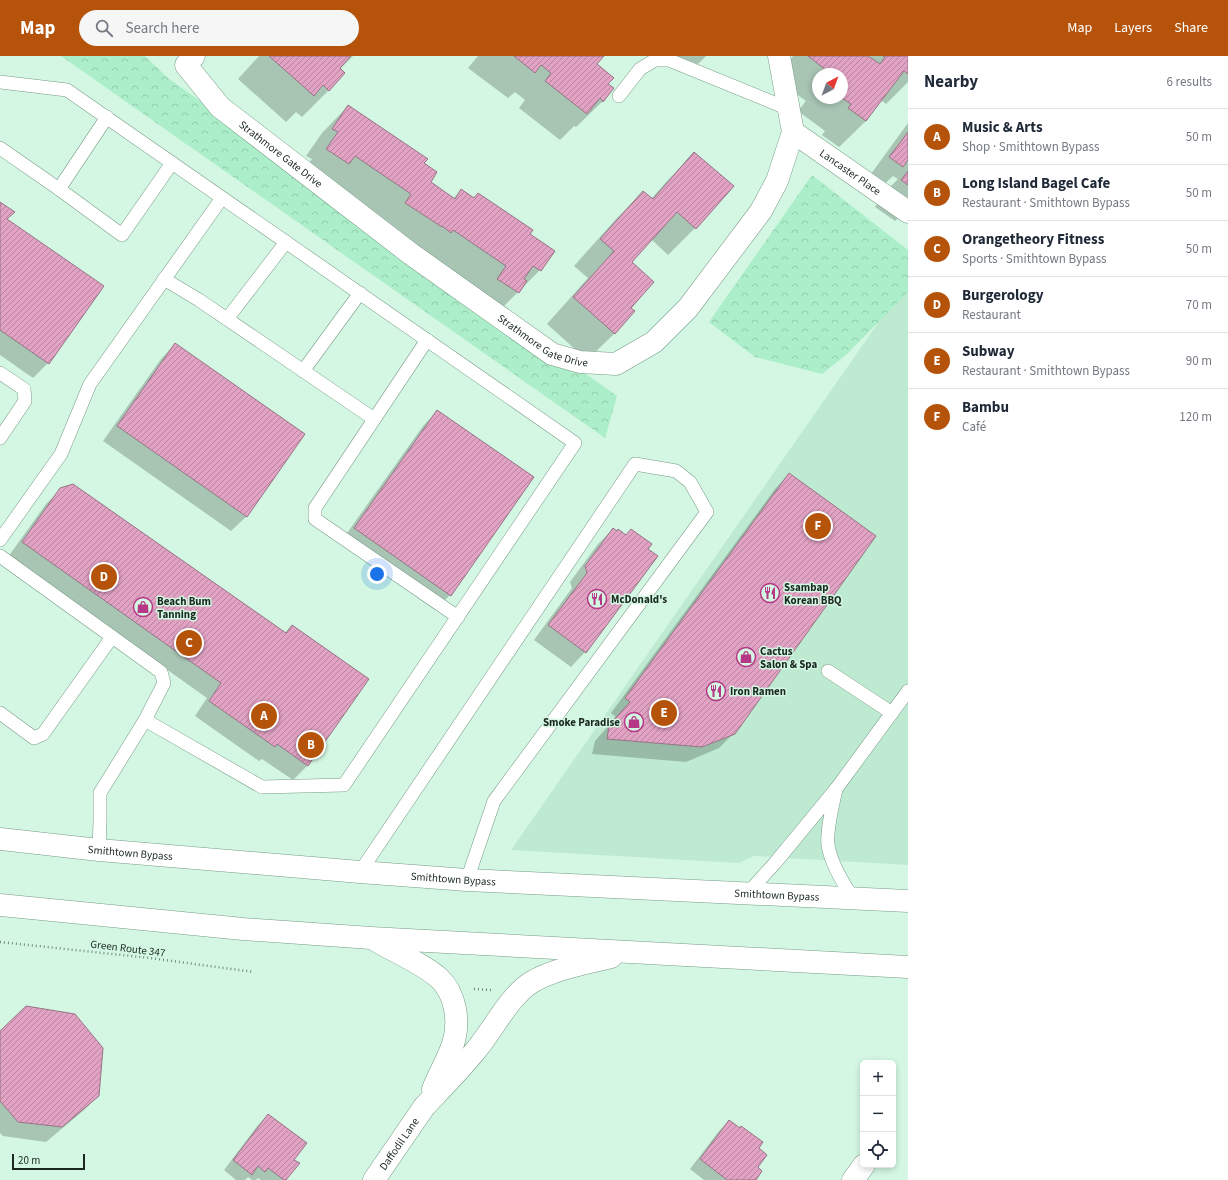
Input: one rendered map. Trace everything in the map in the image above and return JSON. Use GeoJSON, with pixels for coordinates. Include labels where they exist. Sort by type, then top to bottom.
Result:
{"type":"FeatureCollection","features":[{"type":"Feature","properties":{"kind":"main road","name":"Strathmore Gate Drive"},"geometry":{"type":"LineString","coordinates":[[186,59],[220,107],[411,254],[552,354],[580,362],[616,364],[654,342],[688,308],[761,211],[777,181],[793,132],[779,56]]}},
{"type":"Feature","properties":{"kind":"main road","name":"Lancaster Place"},"geometry":{"type":"LineString","coordinates":[[793,132],[908,212]]}},
{"type":"Feature","properties":{"kind":"main road","name":"Smithtown Bypass"},"geometry":{"type":"LineString","coordinates":[[0,839],[99,850],[466,880],[908,901]]}},
{"type":"Feature","properties":{"kind":"main road"},"geometry":{"type":"LineString","coordinates":[[0,905],[243,929],[371,938],[908,967]]}},
{"type":"Feature","properties":{"kind":"main road"},"geometry":{"type":"LineString","coordinates":[[371,938],[426,969],[439,979],[447,989],[453,1003],[457,1017],[453,1044],[424,1107]]}},
{"type":"Feature","properties":{"kind":"main road"},"geometry":{"type":"LineString","coordinates":[[424,1107],[476,1050],[510,1004],[531,982],[554,972],[631,952]]}},
{"type":"Feature","properties":{"kind":"main road","name":"Daffodil Lane"},"geometry":{"type":"LineString","coordinates":[[374,1180],[424,1107]]}},
{"type":"Feature","properties":{"kind":"main road"},"geometry":{"type":"LineString","coordinates":[[853,1180],[862,1168]]}},
{"type":"Feature","properties":{"kind":"lane"},"geometry":{"type":"LineString","coordinates":[[619,96],[640,68],[655,60],[669,60],[789,109]]}},
{"type":"Feature","properties":{"kind":"lane"},"geometry":{"type":"LineString","coordinates":[[0,82],[67,90],[576,442],[344,785],[262,787],[145,720]]}},
{"type":"Feature","properties":{"kind":"lane"},"geometry":{"type":"LineString","coordinates":[[59,189],[107,117]]}},
{"type":"Feature","properties":{"kind":"lane"},"geometry":{"type":"LineString","coordinates":[[0,148],[122,235],[172,163]]}},
{"type":"Feature","properties":{"kind":"lane"},"geometry":{"type":"LineString","coordinates":[[0,540],[61,454],[90,384],[222,198]]}},
{"type":"Feature","properties":{"kind":"lane"},"geometry":{"type":"LineString","coordinates":[[227,319],[286,242]]}},
{"type":"Feature","properties":{"kind":"lane"},"geometry":{"type":"LineString","coordinates":[[164,279],[227,319],[374,419]]}},
{"type":"Feature","properties":{"kind":"lane"},"geometry":{"type":"LineString","coordinates":[[303,371],[360,293]]}},
{"type":"Feature","properties":{"kind":"lane"},"geometry":{"type":"LineString","coordinates":[[427,340],[315,508],[315,519],[458,617]]}},
{"type":"Feature","properties":{"kind":"lane"},"geometry":{"type":"LineString","coordinates":[[0,373],[24,390],[25,401],[0,438]]}},
{"type":"Feature","properties":{"kind":"lane"},"geometry":{"type":"LineString","coordinates":[[360,872],[635,464],[676,471],[690,482],[706,512],[494,801],[466,880]]}},
{"type":"Feature","properties":{"kind":"lane"},"geometry":{"type":"LineString","coordinates":[[0,556],[161,672],[164,683],[145,720],[100,792],[99,850]]}},
{"type":"Feature","properties":{"kind":"lane"},"geometry":{"type":"LineString","coordinates":[[0,713],[34,738],[43,734],[112,637]]}},
{"type":"Feature","properties":{"kind":"lane"},"geometry":{"type":"LineString","coordinates":[[828,671],[892,713]]}},
{"type":"Feature","properties":{"kind":"lane"},"geometry":{"type":"LineString","coordinates":[[747,894],[836,789],[908,691]]}},
{"type":"Feature","properties":{"kind":"lane"},"geometry":{"type":"LineString","coordinates":[[836,789],[829,824],[828,844],[836,870],[853,898]]}},
{"type":"Feature","properties":{"kind":"path","name":"Green Route 347"},"geometry":{"type":"LineString","coordinates":[[0,942],[150,958],[254,972]]}},
{"type":"Feature","properties":{"kind":"path"},"geometry":{"type":"LineString","coordinates":[[471,989],[498,990]]}},
{"type":"Feature","properties":{"kind":"shaded area"},"geometry":{"type":"Polygon","coordinates":[[[908,280],[908,865],[754,856],[739,863],[511,850],[908,280]]]}},
{"type":"Feature","properties":{"kind":"green space"},"geometry":{"type":"Polygon","coordinates":[[[61,56],[145,56],[169,79],[617,396],[605,438],[61,56]]]}},
{"type":"Feature","properties":{"kind":"green space"},"geometry":{"type":"Polygon","coordinates":[[[812,175],[908,250],[908,292],[847,354],[822,374],[755,357],[709,322],[812,175]]]}},
{"type":"Feature","properties":{"kind":"building"},"geometry":{"type":"Polygon","coordinates":[[[269,56],[350,57],[340,68],[345,73],[329,91],[323,85],[314,96],[269,56]]]}},
{"type":"Feature","properties":{"kind":"building"},"geometry":{"type":"Polygon","coordinates":[[[514,56],[604,56],[597,64],[614,78],[608,84],[614,88],[603,102],[600,98],[587,114],[545,81],[551,73],[541,65],[535,73],[514,56]]]}},
{"type":"Feature","properties":{"kind":"building"},"geometry":{"type":"Polygon","coordinates":[[[808,56],[868,56],[880,64],[885,57],[883,56],[908,56],[908,74],[904,71],[866,121],[848,108],[851,104],[848,102],[848,68],[823,68],[808,56]]]}},
{"type":"Feature","properties":{"kind":"building"},"geometry":{"type":"Polygon","coordinates":[[[348,105],[428,159],[424,163],[437,172],[431,182],[455,199],[461,189],[474,198],[478,193],[533,230],[530,234],[555,251],[541,271],[533,266],[524,279],[527,281],[519,293],[497,279],[506,266],[453,230],[451,233],[405,203],[411,194],[355,156],[349,164],[326,149],[338,132],[332,129],[348,105]]]}},
{"type":"Feature","properties":{"kind":"building"},"geometry":{"type":"Polygon","coordinates":[[[908,132],[908,160],[903,167],[889,157],[908,132]]]}},
{"type":"Feature","properties":{"kind":"building"},"geometry":{"type":"Polygon","coordinates":[[[694,152],[734,186],[696,229],[677,212],[632,262],[654,282],[631,308],[635,311],[615,334],[573,297],[614,251],[600,239],[643,191],[653,199],[694,152]]]}},
{"type":"Feature","properties":{"kind":"building"},"geometry":{"type":"Polygon","coordinates":[[[908,171],[908,185],[901,180],[908,171]]]}},
{"type":"Feature","properties":{"kind":"building"},"geometry":{"type":"Polygon","coordinates":[[[0,202],[15,212],[7,219],[104,286],[49,364],[0,330],[0,202]]]}},
{"type":"Feature","properties":{"kind":"building"},"geometry":{"type":"Polygon","coordinates":[[[175,343],[305,434],[247,517],[117,426],[175,343]]]}},
{"type":"Feature","properties":{"kind":"building"},"geometry":{"type":"Polygon","coordinates":[[[437,410],[534,477],[451,596],[354,528],[437,410]]]}},
{"type":"Feature","properties":{"kind":"building"},"geometry":{"type":"Polygon","coordinates":[[[789,473],[876,536],[735,734],[702,747],[607,739],[609,725],[630,702],[625,698],[789,473]]]}},
{"type":"Feature","properties":{"kind":"building"},"geometry":{"type":"Polygon","coordinates":[[[73,484],[286,633],[292,625],[369,679],[308,766],[277,744],[275,747],[209,701],[221,683],[22,542],[60,488],[73,484]]]}},
{"type":"Feature","properties":{"kind":"building","name":"McDonald's"},"geometry":{"type":"Polygon","coordinates":[[[613,528],[617,531],[618,529],[626,535],[631,529],[652,544],[648,549],[658,556],[586,653],[548,625],[587,573],[585,566],[613,528]]]}},
{"type":"Feature","properties":{"kind":"building"},"geometry":{"type":"Polygon","coordinates":[[[26,1006],[75,1014],[103,1048],[99,1096],[62,1127],[18,1122],[0,1101],[0,1031],[26,1006]]]}},
{"type":"Feature","properties":{"kind":"building"},"geometry":{"type":"Polygon","coordinates":[[[268,1114],[307,1143],[294,1160],[300,1163],[286,1180],[268,1168],[265,1172],[258,1166],[252,1175],[233,1160],[268,1114]]]}},
{"type":"Feature","properties":{"kind":"building"},"geometry":{"type":"Polygon","coordinates":[[[729,1120],[740,1128],[741,1126],[763,1142],[759,1148],[767,1155],[758,1167],[762,1171],[756,1180],[727,1180],[700,1159],[729,1120]]]}},
{"type":"Feature","properties":{"kind":"place","name":"Bambu"},"geometry":{"type":"Point","coordinates":[818,526]}},
{"type":"Feature","properties":{"kind":"place","name":"Burgerology"},"geometry":{"type":"Point","coordinates":[104,577]}},
{"type":"Feature","properties":{"kind":"place","name":"Ssambap Korean BBQ"},"geometry":{"type":"Point","coordinates":[770,593]}},
{"type":"Feature","properties":{"kind":"place","name":"McDonald's"},"geometry":{"type":"Point","coordinates":[597,599]}},
{"type":"Feature","properties":{"kind":"place","name":"Beach Bum Tanning"},"geometry":{"type":"Point","coordinates":[143,607]}},
{"type":"Feature","properties":{"kind":"place","name":"Orangetheory Fitness"},"geometry":{"type":"Point","coordinates":[189,643]}},
{"type":"Feature","properties":{"kind":"place","name":"Cactus Salon & Spa"},"geometry":{"type":"Point","coordinates":[746,657]}},
{"type":"Feature","properties":{"kind":"place","name":"Iron Ramen"},"geometry":{"type":"Point","coordinates":[716,691]}},
{"type":"Feature","properties":{"kind":"place","name":"Subway"},"geometry":{"type":"Point","coordinates":[664,713]}},
{"type":"Feature","properties":{"kind":"place","name":"Music & Arts"},"geometry":{"type":"Point","coordinates":[264,716]}},
{"type":"Feature","properties":{"kind":"place","name":"Smoke Paradise"},"geometry":{"type":"Point","coordinates":[634,722]}},
{"type":"Feature","properties":{"kind":"place","name":"Long Island Bagel Cafe"},"geometry":{"type":"Point","coordinates":[311,745]}}]}
